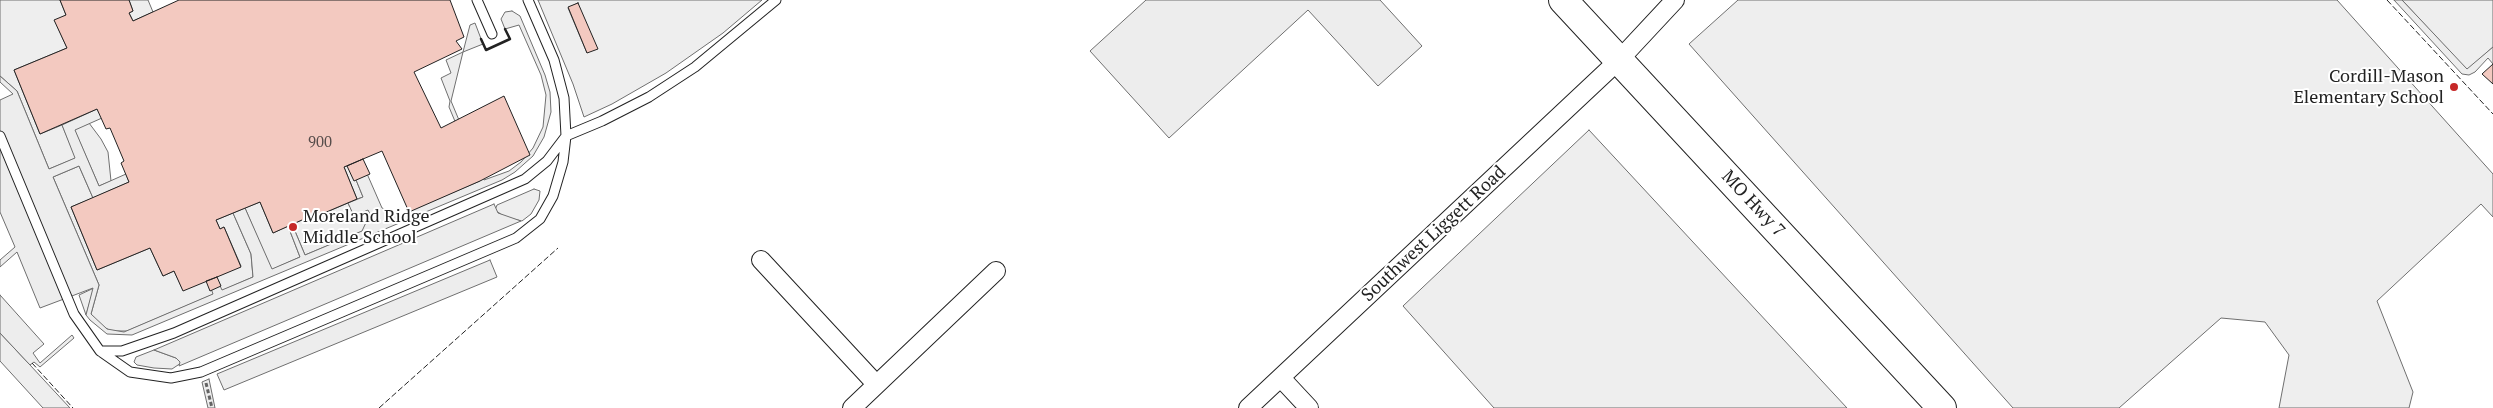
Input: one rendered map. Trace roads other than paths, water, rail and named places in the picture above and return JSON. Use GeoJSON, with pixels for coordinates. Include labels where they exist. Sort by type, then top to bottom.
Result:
{"type":"FeatureCollection","features":[{"type":"Feature","properties":{"kind":"main road","name":"MO Hwy 7"},"geometry":{"type":"LineString","coordinates":[[1564,0],[1942,408]]}},
{"type":"Feature","properties":{"kind":"street","name":"Southwest Liggett Road"},"geometry":{"type":"LineString","coordinates":[[1248,408],[1620,59],[1675,0]]}},
{"type":"Feature","properties":{"kind":"street"},"geometry":{"type":"LineString","coordinates":[[761,260],[876,384]]}},
{"type":"Feature","properties":{"kind":"street"},"geometry":{"type":"LineString","coordinates":[[852,408],[996,271]]}},
{"type":"Feature","properties":{"kind":"street"},"geometry":{"type":"LineString","coordinates":[[1280,378],[1309,408]]}},
{"type":"Feature","properties":{"kind":"lane"},"geometry":{"type":"LineString","coordinates":[[477,0],[492,34]]}},
{"type":"Feature","properties":{"kind":"lane"},"geometry":{"type":"LineString","coordinates":[[0,136],[74,314],[100,351],[130,372],[171,378],[201,372],[516,238],[540,219],[553,196],[563,162],[566,136],[564,98],[554,60],[528,0]]}},
{"type":"Feature","properties":{"kind":"lane"},"geometry":{"type":"LineString","coordinates":[[100,351],[122,351],[174,333],[493,195],[524,179],[547,161],[566,136],[602,121],[649,97],[695,67],[776,0]]}},
{"type":"Feature","properties":{"kind":"place","name":"Cordill-Mason Elementary School"},"geometry":{"type":"Point","coordinates":[2454,87]}},
{"type":"Feature","properties":{"kind":"place","name":"Moreland Ridge Middle School"},"geometry":{"type":"Point","coordinates":[293,227]}}]}
